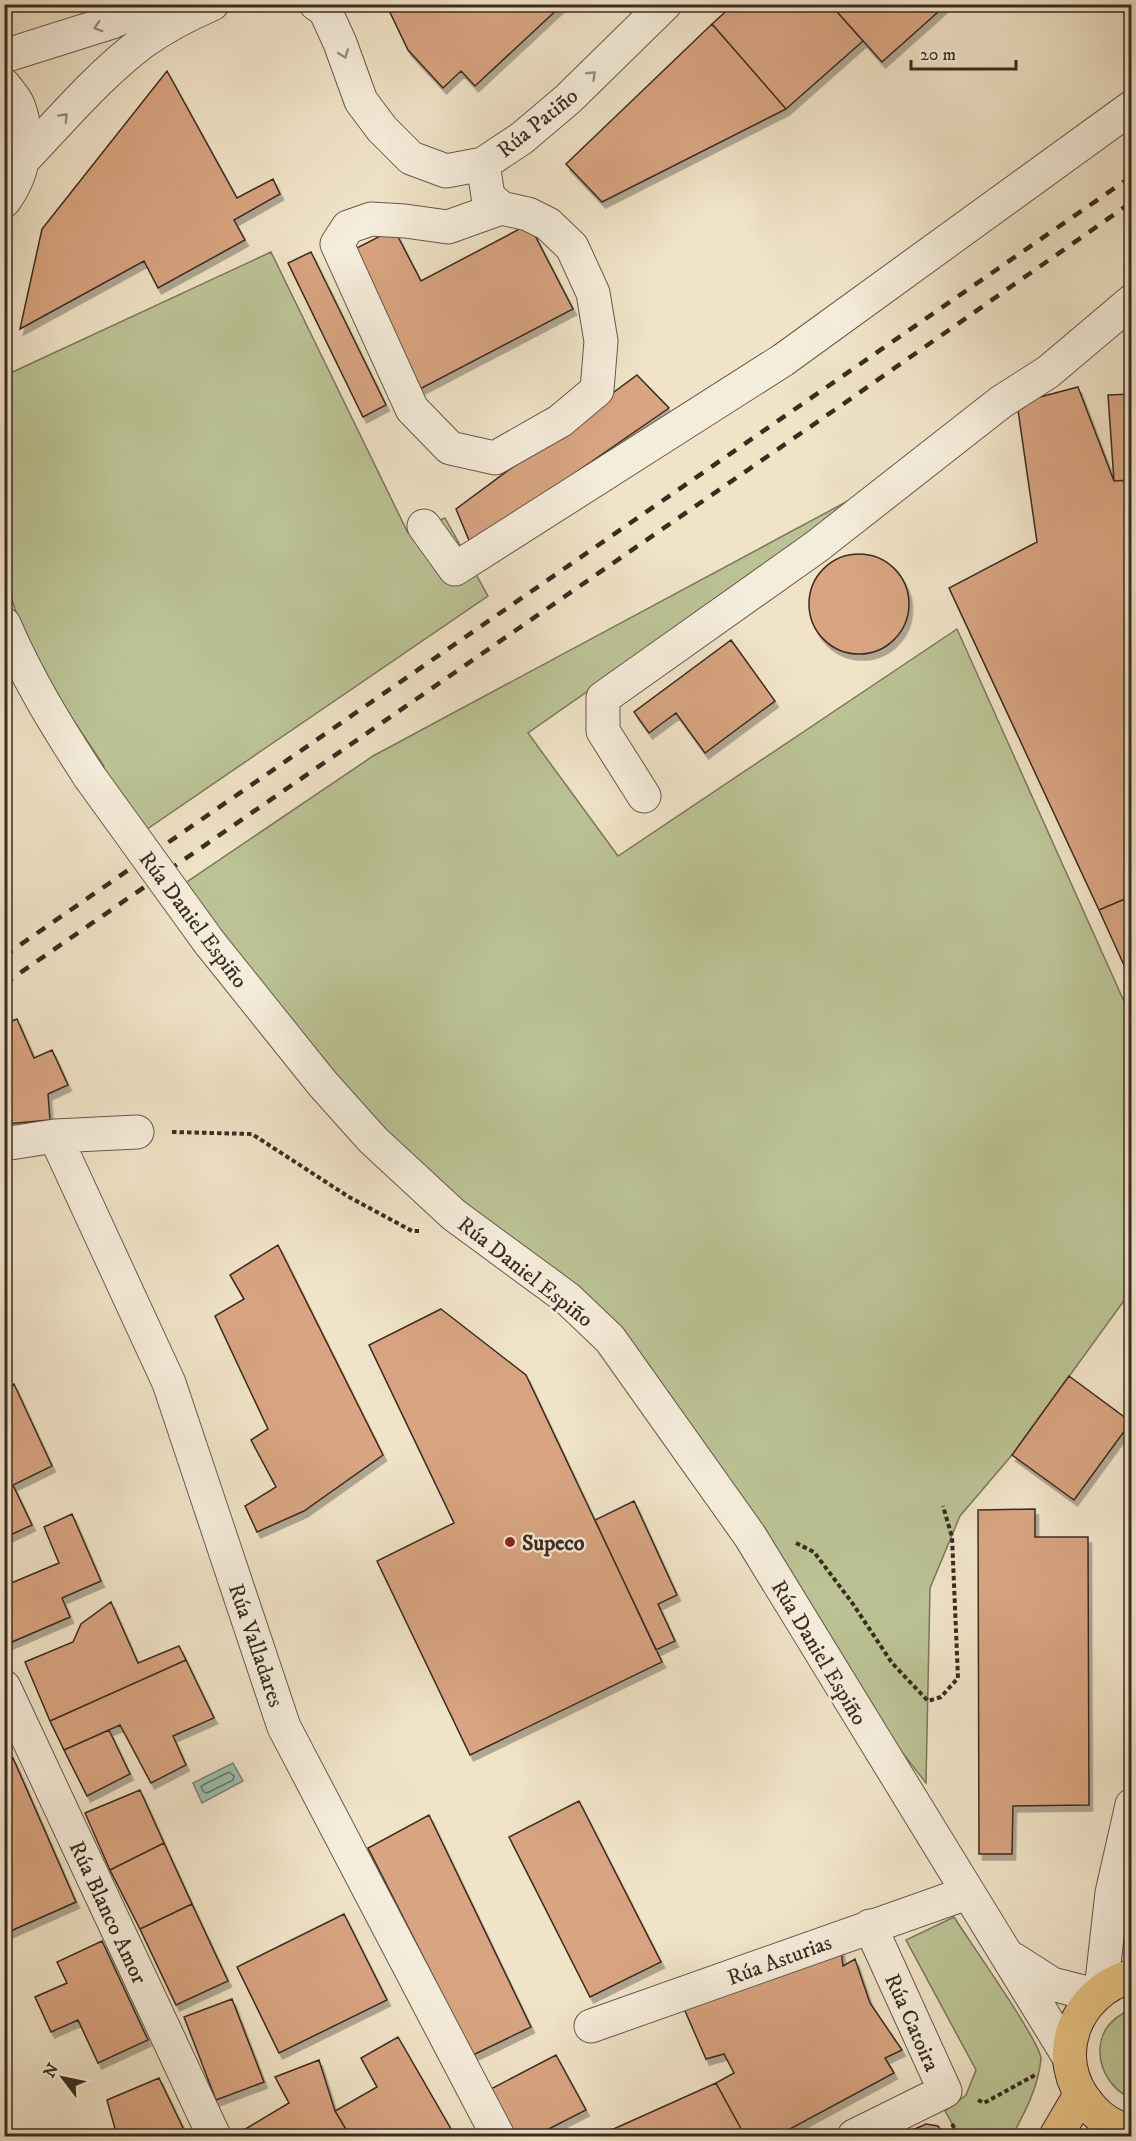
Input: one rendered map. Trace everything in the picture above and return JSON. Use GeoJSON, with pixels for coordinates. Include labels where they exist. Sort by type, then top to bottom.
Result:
{"type":"FeatureCollection","features":[{"type":"Feature","properties":{"kind":"main road"},"geometry":{"type":"LineString","coordinates":[[1131,1976],[1098,1992],[1081,2013],[1072,2034],[1069,2057],[1072,2077],[1080,2095],[1098,2116],[1122,2130],[1131,2131]]}},
{"type":"Feature","properties":{"kind":"main road"},"geometry":{"type":"LineString","coordinates":[[1056,2136],[1080,2095]]}},
{"type":"Feature","properties":{"kind":"street"},"geometry":{"type":"LineString","coordinates":[[4,56],[112,22],[152,4]]}},
{"type":"Feature","properties":{"kind":"street"},"geometry":{"type":"LineString","coordinates":[[24,159],[91,88],[143,42],[212,4]]}},
{"type":"Feature","properties":{"kind":"street","name":"Rúa Patiño"},"geometry":{"type":"LineString","coordinates":[[321,6],[340,43],[361,101],[382,129],[411,158],[446,171],[483,164],[522,138],[568,99],[664,4]]}},
{"type":"Feature","properties":{"kind":"street"},"geometry":{"type":"LineString","coordinates":[[4,85],[18,105],[25,132],[24,159],[15,187],[4,201]]}},
{"type":"Feature","properties":{"kind":"street"},"geometry":{"type":"LineString","coordinates":[[424,526],[455,569],[783,360],[1131,108]]}},
{"type":"Feature","properties":{"kind":"street"},"geometry":{"type":"LineString","coordinates":[[483,164],[488,196],[501,208],[528,214],[548,224],[572,247],[593,293],[601,341],[597,390],[560,421],[495,458],[450,448],[412,409],[337,244],[348,227],[371,219],[448,227],[501,208]]}},
{"type":"Feature","properties":{"kind":"street"},"geometry":{"type":"LineString","coordinates":[[644,796],[603,730],[603,698],[816,547],[1001,402],[1048,372],[1131,301]]}},
{"type":"Feature","properties":{"kind":"street","name":"Rúa Daniel Espiño"},"geometry":{"type":"LineString","coordinates":[[4,624],[21,663],[43,704],[89,776],[209,942],[322,1083],[373,1140],[454,1215],[567,1298],[610,1338],[750,1536],[1069,2057]]}},
{"type":"Feature","properties":{"kind":"street"},"geometry":{"type":"LineString","coordinates":[[4,1144],[55,1136],[137,1132]]}},
{"type":"Feature","properties":{"kind":"street","name":"Rúa Valladares"},"geometry":{"type":"LineString","coordinates":[[55,1136],[169,1383],[284,1727],[498,2136]]}},
{"type":"Feature","properties":{"kind":"street","name":"Rúa Blanco Amor"},"geometry":{"type":"LineString","coordinates":[[4,1688],[214,2136]]}},
{"type":"Feature","properties":{"kind":"street"},"geometry":{"type":"LineString","coordinates":[[1098,1992],[1112,1893],[1131,1805]]}},
{"type":"Feature","properties":{"kind":"street","name":"Rúa Asturias"},"geometry":{"type":"LineString","coordinates":[[591,2026],[967,1893]]}},
{"type":"Feature","properties":{"kind":"street","name":"Rúa Catoira"},"geometry":{"type":"LineString","coordinates":[[854,2136],[945,2091],[870,1926]]}},
{"type":"Feature","properties":{"kind":"street","name":"Rúa Daniel Espiño"},"geometry":{"type":"LineString","coordinates":[[1004,1953],[1052,1984],[1098,1992]]}},
{"type":"Feature","properties":{"kind":"path"},"geometry":{"type":"LineString","coordinates":[[137,1132],[252,1134],[349,1197],[412,1231],[423,1231]]}},
{"type":"Feature","properties":{"kind":"path"},"geometry":{"type":"LineString","coordinates":[[750,1536],[779,1534],[814,1552],[853,1604],[892,1663],[928,1701],[941,1698],[958,1678],[951,1538],[943,1506]]}},
{"type":"Feature","properties":{"kind":"path"},"geometry":{"type":"LineString","coordinates":[[975,2099],[984,2103],[1037,2074]]}},
{"type":"Feature","properties":{"kind":"shaded area"},"geometry":{"type":"Polygon","coordinates":[[[271,252],[408,533],[445,518],[488,596],[134,838],[89,776],[104,766],[29,654],[5,577],[4,376],[271,252]]]}},
{"type":"Feature","properties":{"kind":"shaded area"},"geometry":{"type":"Polygon","coordinates":[[[900,473],[528,733],[618,856],[957,629],[1131,1017],[1131,1291],[1012,1455],[960,1516],[930,1588],[926,1783],[808,1632],[610,1339],[454,1215],[172,892],[373,756],[900,473]]]}},
{"type":"Feature","properties":{"kind":"shaded area"},"geometry":{"type":"Polygon","coordinates":[[[954,1917],[1030,2033],[1041,2059],[1034,2090],[1012,2136],[959,2136],[945,2111],[966,2095],[976,2070],[906,1940],[954,1917]]]}},
{"type":"Feature","properties":{"kind":"shaded area"},"geometry":{"type":"Polygon","coordinates":[[[1131,2009],[1131,2098],[1113,2086],[1107,2077],[1100,2057],[1100,2046],[1108,2026],[1131,2009]]]}},
{"type":"Feature","properties":{"kind":"water"},"geometry":{"type":"Polygon","coordinates":[[[233,1763],[243,1781],[202,1803],[193,1783],[233,1763]]]}},
{"type":"Feature","properties":{"kind":"building"},"geometry":{"type":"Polygon","coordinates":[[[386,4],[563,4],[475,86],[461,71],[443,88],[408,50],[386,4]]]}},
{"type":"Feature","properties":{"kind":"building"},"geometry":{"type":"Polygon","coordinates":[[[734,4],[830,4],[863,41],[786,109],[712,24],[734,4]]]}},
{"type":"Feature","properties":{"kind":"building"},"geometry":{"type":"Polygon","coordinates":[[[830,4],[947,4],[882,62],[830,4]]]}},
{"type":"Feature","properties":{"kind":"building"},"geometry":{"type":"Polygon","coordinates":[[[712,24],[786,109],[602,202],[566,164],[712,24]]]}},
{"type":"Feature","properties":{"kind":"building"},"geometry":{"type":"Polygon","coordinates":[[[167,71],[237,198],[273,179],[280,194],[234,220],[245,240],[158,288],[144,261],[20,329],[42,229],[167,71]]]}},
{"type":"Feature","properties":{"kind":"building"},"geometry":{"type":"Polygon","coordinates":[[[529,224],[573,309],[418,390],[347,253],[394,229],[421,281],[529,224]]]}},
{"type":"Feature","properties":{"kind":"building"},"geometry":{"type":"Polygon","coordinates":[[[311,252],[386,405],[363,417],[288,263],[311,252]]]}},
{"type":"Feature","properties":{"kind":"building"},"geometry":{"type":"Polygon","coordinates":[[[637,375],[669,408],[471,545],[456,509],[637,375]]]}},
{"type":"Feature","properties":{"kind":"building"},"geometry":{"type":"Polygon","coordinates":[[[1078,387],[1114,481],[1132,480],[1132,896],[1099,910],[949,588],[1037,542],[1017,403],[1078,387]]]}},
{"type":"Feature","properties":{"kind":"building"},"geometry":{"type":"Polygon","coordinates":[[[1132,394],[1132,480],[1114,481],[1108,395],[1132,394]]]}},
{"type":"Feature","properties":{"kind":"building"},"geometry":{"type":"Polygon","coordinates":[[[859,554],[878,558],[894,569],[905,585],[909,604],[905,623],[894,639],[878,650],[859,654],[840,650],[824,639],[813,623],[809,604],[813,585],[824,569],[840,558],[859,554]]]}},
{"type":"Feature","properties":{"kind":"building"},"geometry":{"type":"Polygon","coordinates":[[[731,640],[775,701],[705,753],[676,713],[649,733],[634,712],[731,640]]]}},
{"type":"Feature","properties":{"kind":"building"},"geometry":{"type":"Polygon","coordinates":[[[1132,896],[1132,983],[1099,910],[1132,896]]]}},
{"type":"Feature","properties":{"kind":"building"},"geometry":{"type":"Polygon","coordinates":[[[17,1019],[34,1058],[52,1050],[68,1085],[48,1094],[50,1120],[4,1123],[4,1024],[17,1019]]]}},
{"type":"Feature","properties":{"kind":"building"},"geometry":{"type":"Polygon","coordinates":[[[278,1245],[383,1455],[304,1511],[257,1532],[245,1506],[276,1487],[251,1440],[268,1429],[215,1316],[244,1299],[230,1275],[278,1245]]]}},
{"type":"Feature","properties":{"kind":"building","name":"Supeco"},"geometry":{"type":"Polygon","coordinates":[[[441,1309],[526,1375],[662,1662],[470,1755],[377,1561],[454,1523],[369,1345],[441,1309]]]}},
{"type":"Feature","properties":{"kind":"building"},"geometry":{"type":"Polygon","coordinates":[[[1069,1376],[1131,1422],[1074,1500],[1012,1455],[1069,1376]]]}},
{"type":"Feature","properties":{"kind":"building"},"geometry":{"type":"Polygon","coordinates":[[[14,1384],[52,1466],[13,1485],[32,1525],[4,1538],[4,1389],[14,1384]]]}},
{"type":"Feature","properties":{"kind":"building","name":"Supeco"},"geometry":{"type":"Polygon","coordinates":[[[634,1501],[677,1595],[658,1604],[675,1641],[656,1650],[595,1520],[634,1501]]]}},
{"type":"Feature","properties":{"kind":"building"},"geometry":{"type":"Polygon","coordinates":[[[1035,1509],[1035,1537],[1088,1537],[1089,1805],[1013,1806],[1012,1854],[979,1854],[978,1510],[1035,1509]]]}},
{"type":"Feature","properties":{"kind":"building"},"geometry":{"type":"Polygon","coordinates":[[[72,1514],[101,1581],[62,1598],[70,1617],[5,1645],[4,1586],[59,1563],[44,1527],[72,1514]]]}},
{"type":"Feature","properties":{"kind":"building"},"geometry":{"type":"Polygon","coordinates":[[[111,1602],[138,1663],[179,1646],[186,1660],[50,1721],[25,1662],[73,1642],[81,1624],[111,1602]]]}},
{"type":"Feature","properties":{"kind":"building"},"geometry":{"type":"Polygon","coordinates":[[[186,1660],[214,1718],[173,1736],[186,1765],[151,1783],[120,1725],[64,1750],[50,1721],[186,1660]]]}},
{"type":"Feature","properties":{"kind":"building"},"geometry":{"type":"Polygon","coordinates":[[[109,1730],[130,1774],[87,1796],[64,1750],[109,1730]]]}},
{"type":"Feature","properties":{"kind":"building"},"geometry":{"type":"Polygon","coordinates":[[[13,1758],[76,1902],[4,1934],[4,1762],[13,1758]]]}},
{"type":"Feature","properties":{"kind":"building"},"geometry":{"type":"Polygon","coordinates":[[[140,1790],[164,1843],[110,1870],[85,1813],[140,1790]]]}},
{"type":"Feature","properties":{"kind":"building"},"geometry":{"type":"Polygon","coordinates":[[[579,1801],[661,1962],[590,1997],[509,1837],[579,1801]]]}},
{"type":"Feature","properties":{"kind":"building"},"geometry":{"type":"Polygon","coordinates":[[[429,1815],[531,2027],[473,2055],[368,1848],[429,1815]]]}},
{"type":"Feature","properties":{"kind":"building"},"geometry":{"type":"Polygon","coordinates":[[[164,1843],[192,1904],[140,1929],[110,1870],[164,1843]]]}},
{"type":"Feature","properties":{"kind":"building"},"geometry":{"type":"Polygon","coordinates":[[[192,1904],[228,1981],[176,2005],[140,1929],[192,1904]]]}},
{"type":"Feature","properties":{"kind":"building"},"geometry":{"type":"Polygon","coordinates":[[[344,1914],[387,2000],[279,2053],[237,1967],[344,1914]]]}},
{"type":"Feature","properties":{"kind":"building"},"geometry":{"type":"Polygon","coordinates":[[[102,1941],[148,2040],[98,2063],[78,2020],[51,2032],[35,1997],[67,1983],[57,1962],[102,1941]]]}},
{"type":"Feature","properties":{"kind":"building"},"geometry":{"type":"Polygon","coordinates":[[[841,1949],[843,1966],[855,1959],[870,2003],[902,2050],[885,2058],[894,2073],[777,2136],[745,2136],[716,2083],[734,2073],[724,2054],[706,2059],[682,2004],[841,1949]]]}},
{"type":"Feature","properties":{"kind":"building"},"geometry":{"type":"Polygon","coordinates":[[[232,1999],[264,2082],[216,2100],[184,2017],[232,1999]]]}},
{"type":"Feature","properties":{"kind":"building"},"geometry":{"type":"Polygon","coordinates":[[[398,2037],[455,2136],[377,2136],[373,2129],[359,2136],[350,2136],[335,2111],[377,2087],[361,2058],[398,2037]]]}},
{"type":"Feature","properties":{"kind":"building"},"geometry":{"type":"Polygon","coordinates":[[[556,2055],[586,2110],[535,2136],[511,2136],[487,2091],[556,2055]]]}},
{"type":"Feature","properties":{"kind":"building"},"geometry":{"type":"Polygon","coordinates":[[[319,2060],[335,2111],[350,2136],[238,2136],[237,2134],[289,2103],[275,2077],[319,2060]]]}},
{"type":"Feature","properties":{"kind":"building"},"geometry":{"type":"Polygon","coordinates":[[[159,2078],[187,2136],[117,2136],[107,2100],[159,2078]]]}},
{"type":"Feature","properties":{"kind":"building"},"geometry":{"type":"Polygon","coordinates":[[[716,2083],[745,2136],[598,2136],[716,2083]]]}},
{"type":"Feature","properties":{"kind":"building"},"geometry":{"type":"Polygon","coordinates":[[[926,2124],[938,2126],[945,2136],[899,2136],[926,2124]]]}},
{"type":"Feature","properties":{"kind":"railway"},"geometry":{"type":"LineString","coordinates":[[4,956],[1132,176]]}},
{"type":"Feature","properties":{"kind":"railway"},"geometry":{"type":"LineString","coordinates":[[4,984],[1132,202]]}},
{"type":"Feature","properties":{"kind":"place","name":"Supeco"},"geometry":{"type":"Point","coordinates":[510,1542]}}]}
